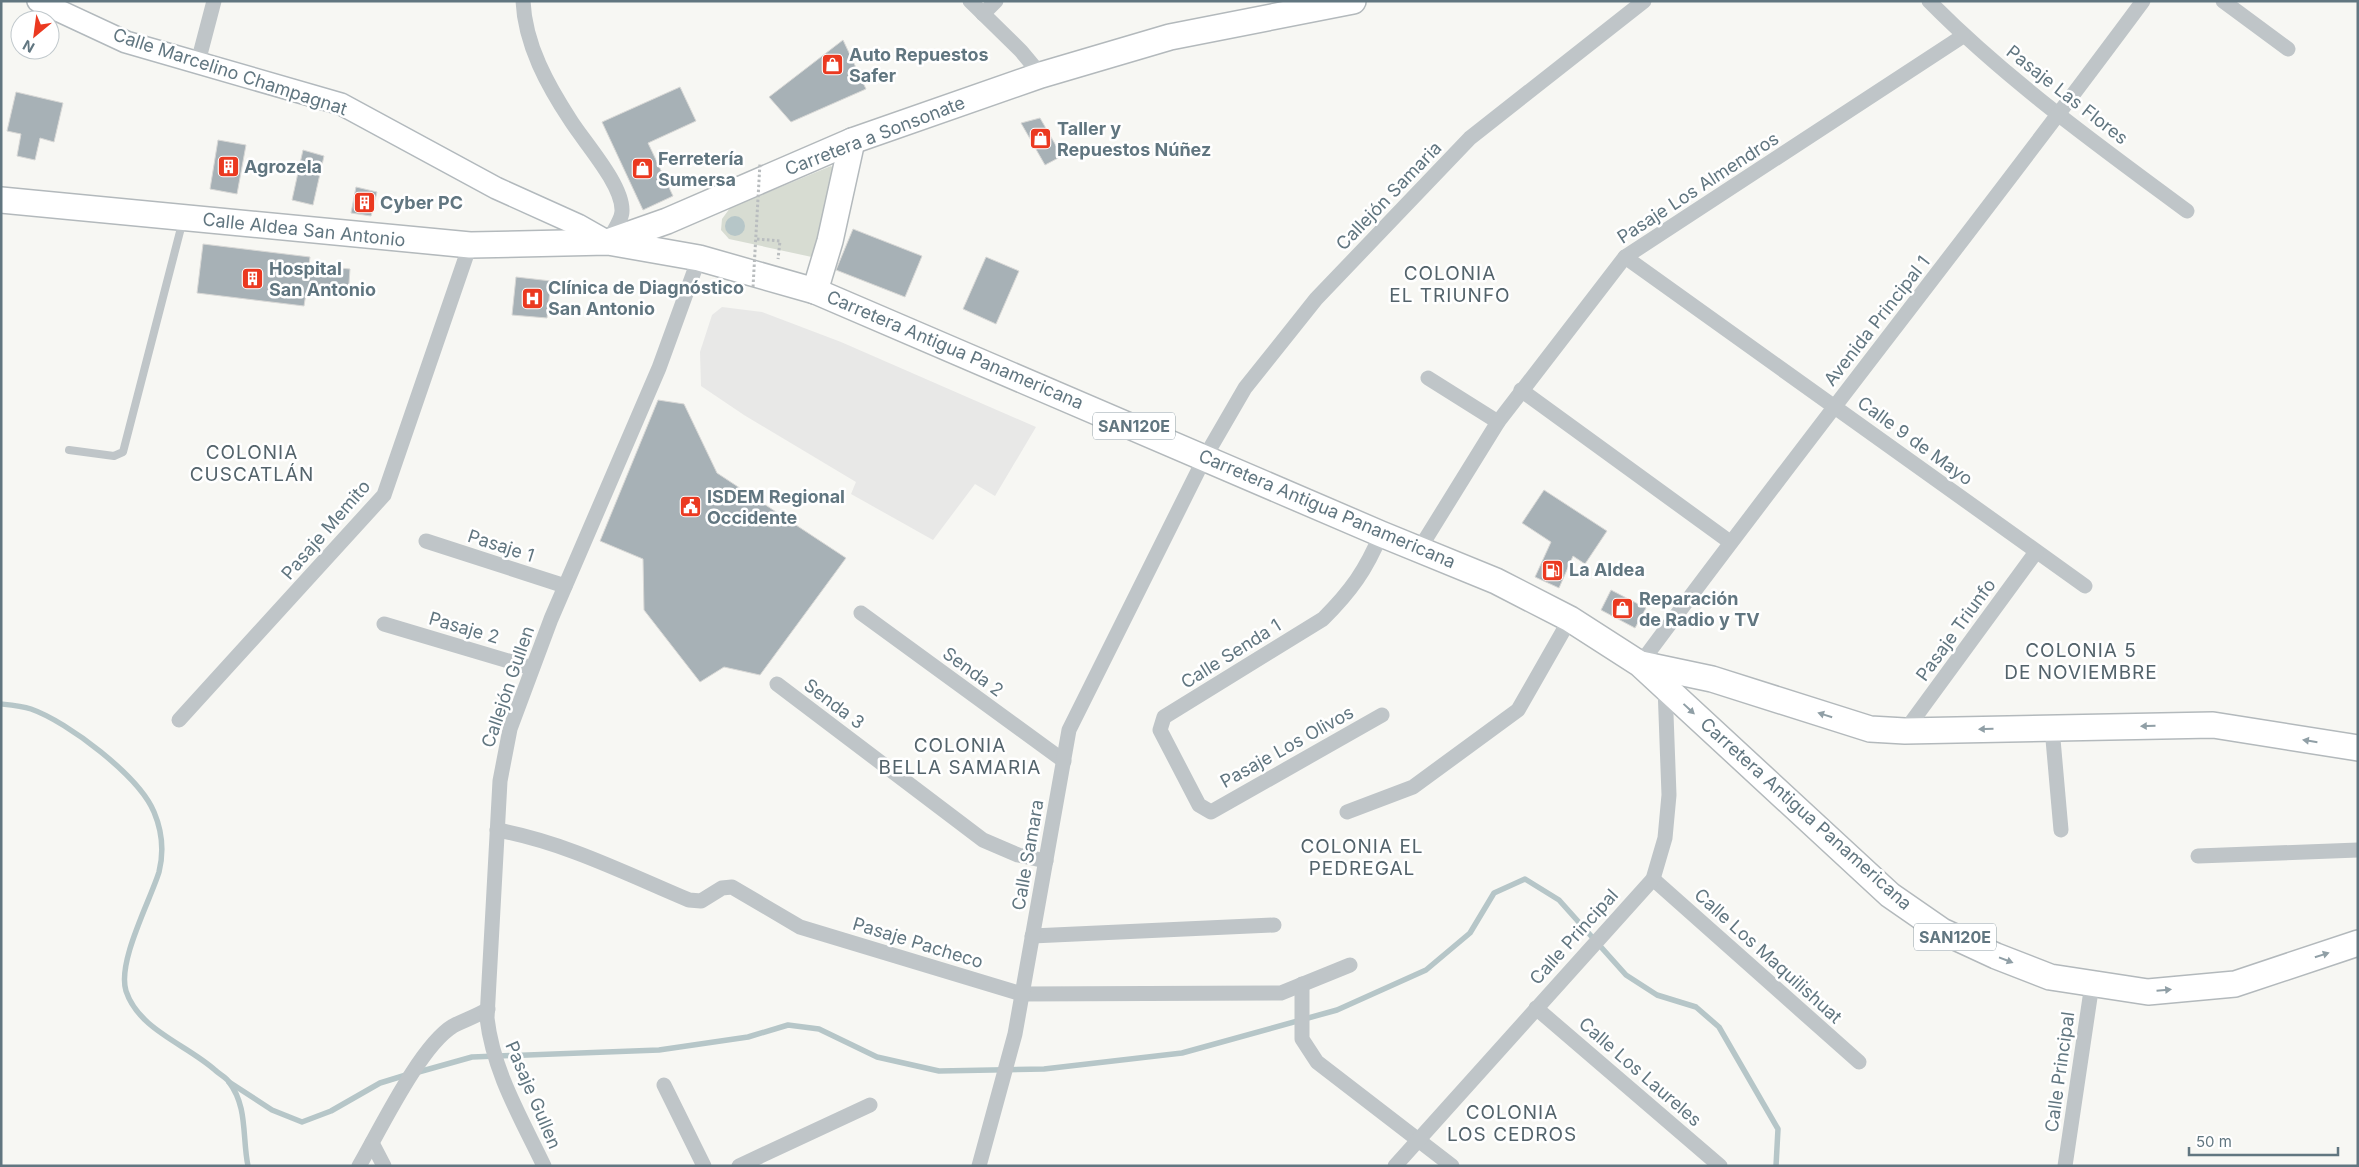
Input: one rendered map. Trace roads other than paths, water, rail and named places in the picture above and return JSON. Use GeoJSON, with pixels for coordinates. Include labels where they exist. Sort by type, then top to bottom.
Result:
{"type":"FeatureCollection","features":[{"type":"Feature","properties":{"kind":"main road","name":"Carretera a Sonsonate"},"geometry":{"type":"LineString","coordinates":[[608,242],[667,221],[852,141],[1041,75],[1170,37],[1352,1]]}},
{"type":"Feature","properties":{"kind":"main road"},"geometry":{"type":"LineString","coordinates":[[815,291],[830,242],[852,141]]}},
{"type":"Feature","properties":{"kind":"main road","name":"Calle Aldea San Antonio"},"geometry":{"type":"LineString","coordinates":[[1,200],[470,244],[608,242]]}},
{"type":"Feature","properties":{"kind":"main road","name":"Carretera Antigua Panamericana"},"geometry":{"type":"LineString","coordinates":[[608,242],[699,258],[815,291],[1496,581],[1570,619],[1640,664],[1890,895],[1934,926],[1996,956],[2050,977],[2148,992],[2235,984],[2358,943]]}},
{"type":"Feature","properties":{"kind":"main road","name":"Carretera Antigua Panamericana"},"geometry":{"type":"LineString","coordinates":[[1640,664],[1712,679],[1870,729],[1905,731],[2213,725],[2358,748]]}},
{"type":"Feature","properties":{"kind":"street","name":"Calle Marcelino Champagnat"},"geometry":{"type":"LineString","coordinates":[[38,1],[126,42],[341,104],[496,188],[578,225],[608,242]]}},
{"type":"Feature","properties":{"kind":"street"},"geometry":{"type":"LineString","coordinates":[[198,62],[214,1]]}},
{"type":"Feature","properties":{"kind":"street"},"geometry":{"type":"LineString","coordinates":[[523,1],[534,53],[550,87],[607,174],[621,202],[622,213],[608,242]]}},
{"type":"Feature","properties":{"kind":"street"},"geometry":{"type":"LineString","coordinates":[[970,1],[1021,51],[1041,75]]}},
{"type":"Feature","properties":{"kind":"street"},"geometry":{"type":"LineString","coordinates":[[984,14],[996,1]]}},
{"type":"Feature","properties":{"kind":"street","name":"Callejón Samaria"},"geometry":{"type":"LineString","coordinates":[[1205,457],[1245,388],[1316,299],[1470,138],[1644,1]]}},
{"type":"Feature","properties":{"kind":"street","name":"Pasaje Las Flores"},"geometry":{"type":"LineString","coordinates":[[1929,1],[1963,36],[2058,116],[2187,211]]}},
{"type":"Feature","properties":{"kind":"street","name":"Avenida Principal 1"},"geometry":{"type":"LineString","coordinates":[[1640,664],[1730,542],[2058,116],[2143,1]]}},
{"type":"Feature","properties":{"kind":"street"},"geometry":{"type":"LineString","coordinates":[[2223,1],[2288,50]]}},
{"type":"Feature","properties":{"kind":"street","name":"Pasaje Los Almendros"},"geometry":{"type":"LineString","coordinates":[[1420,548],[1498,422],[1625,257],[1963,36]]}},
{"type":"Feature","properties":{"kind":"street","name":"Pasaje Memito"},"geometry":{"type":"LineString","coordinates":[[179,720],[384,496],[470,244]]}},
{"type":"Feature","properties":{"kind":"street","name":"Calle 9 de Mayo"},"geometry":{"type":"LineString","coordinates":[[1625,257],[2085,586]]}},
{"type":"Feature","properties":{"kind":"street","name":"Callejón Gullen"},"geometry":{"type":"LineString","coordinates":[[488,1009],[497,830],[503,755],[510,729],[565,586],[659,368],[699,258]]}},
{"type":"Feature","properties":{"kind":"street"},"geometry":{"type":"LineString","coordinates":[[1428,378],[1498,422]]}},
{"type":"Feature","properties":{"kind":"street"},"geometry":{"type":"LineString","coordinates":[[1521,390],[1730,542]]}},
{"type":"Feature","properties":{"kind":"street","name":"Calle Samara"},"geometry":{"type":"LineString","coordinates":[[979,1166],[1015,1034],[1069,730],[1205,457]]}},
{"type":"Feature","properties":{"kind":"street","name":"Calle Senda 1"},"geometry":{"type":"LineString","coordinates":[[1211,812],[1199,806],[1160,730],[1164,717],[1323,619],[1344,598],[1369,563],[1382,534]]}},
{"type":"Feature","properties":{"kind":"street","name":"Pasaje 1"},"geometry":{"type":"LineString","coordinates":[[426,542],[565,586]]}},
{"type":"Feature","properties":{"kind":"street","name":"Pasaje Triunfo"},"geometry":{"type":"LineString","coordinates":[[1905,731],[2036,552]]}},
{"type":"Feature","properties":{"kind":"street","name":"Senda 2"},"geometry":{"type":"LineString","coordinates":[[861,613],[1064,761]]}},
{"type":"Feature","properties":{"kind":"street"},"geometry":{"type":"LineString","coordinates":[[1347,812],[1413,787],[1518,710],[1570,619]]}},
{"type":"Feature","properties":{"kind":"street","name":"Pasaje 2"},"geometry":{"type":"LineString","coordinates":[[384,624],[532,668]]}},
{"type":"Feature","properties":{"kind":"street","name":"Senda 3"},"geometry":{"type":"LineString","coordinates":[[777,684],[983,840],[1018,855],[1046,861]]}},
{"type":"Feature","properties":{"kind":"street","name":"Calle Principal"},"geometry":{"type":"LineString","coordinates":[[1395,1166],[1653,879],[1665,838],[1669,794],[1665,687]]}},
{"type":"Feature","properties":{"kind":"street","name":"Pasaje Los Olivos"},"geometry":{"type":"LineString","coordinates":[[1211,812],[1382,716]]}},
{"type":"Feature","properties":{"kind":"street"},"geometry":{"type":"LineString","coordinates":[[2052,728],[2061,830]]}},
{"type":"Feature","properties":{"kind":"street","name":"Pasaje Pacheco"},"geometry":{"type":"LineString","coordinates":[[497,830],[529,836],[563,848],[689,900],[701,901],[722,888],[732,887],[800,927],[1022,994],[1281,993],[1350,965]]}},
{"type":"Feature","properties":{"kind":"street"},"geometry":{"type":"LineString","coordinates":[[2198,856],[2358,850]]}},
{"type":"Feature","properties":{"kind":"street","name":"Calle Los Maquilishuat"},"geometry":{"type":"LineString","coordinates":[[1653,879],[1859,1062]]}},
{"type":"Feature","properties":{"kind":"street"},"geometry":{"type":"LineString","coordinates":[[1032,936],[1274,925]]}},
{"type":"Feature","properties":{"kind":"street"},"geometry":{"type":"LineString","coordinates":[[1302,984],[1302,1039],[1317,1062],[1452,1166]]}},
{"type":"Feature","properties":{"kind":"street","name":"Calle Principal"},"geometry":{"type":"LineString","coordinates":[[2065,1166],[2092,984]]}},
{"type":"Feature","properties":{"kind":"street","name":"Calle Los Laureles"},"geometry":{"type":"LineString","coordinates":[[1536,1008],[1720,1166]]}},
{"type":"Feature","properties":{"kind":"street"},"geometry":{"type":"LineString","coordinates":[[359,1166],[414,1070],[431,1046],[452,1026],[471,1019],[488,1009]]}},
{"type":"Feature","properties":{"kind":"street","name":"Pasaje Gullen"},"geometry":{"type":"LineString","coordinates":[[488,1009],[490,1040],[496,1061],[544,1166]]}},
{"type":"Feature","properties":{"kind":"street"},"geometry":{"type":"LineString","coordinates":[[664,1085],[704,1166]]}},
{"type":"Feature","properties":{"kind":"street"},"geometry":{"type":"LineString","coordinates":[[739,1166],[870,1105]]}},
{"type":"Feature","properties":{"kind":"street"},"geometry":{"type":"LineString","coordinates":[[372,1143],[384,1166]]}},
{"type":"Feature","properties":{"kind":"lane"},"geometry":{"type":"LineString","coordinates":[[69,450],[114,456],[123,452],[183,218]]}},
{"type":"Feature","properties":{"kind":"waterway"},"geometry":{"type":"LineString","coordinates":[[1,704],[31,709],[64,726],[82,738],[101,752],[134,783],[154,812],[159,827],[161,864],[130,948],[124,979],[126,991],[132,1005],[152,1026],[203,1061],[229,1082],[235,1092],[242,1112],[248,1166]]}},
{"type":"Feature","properties":{"kind":"waterway"},"geometry":{"type":"LineString","coordinates":[[415,1073],[472,1057],[659,1050],[748,1037],[788,1025],[819,1029],[877,1057],[939,1071],[1044,1069],[1182,1053],[1337,1010],[1426,970],[1470,933],[1494,893],[1525,879],[1559,900],[1626,975],[1657,995],[1696,1007],[1719,1027],[1778,1129],[1776,1166]]}},
{"type":"Feature","properties":{"kind":"waterway"},"geometry":{"type":"LineString","coordinates":[[229,1082],[272,1110],[302,1122],[331,1111],[380,1083],[406,1075]]}},
{"type":"Feature","properties":{"kind":"place","name":"Auto Repuestos Safer"},"geometry":{"type":"Point","coordinates":[833,65]}},
{"type":"Feature","properties":{"kind":"place","name":"Taller y Repuestos Núñez"},"geometry":{"type":"Point","coordinates":[1041,139]}},
{"type":"Feature","properties":{"kind":"place","name":"Agrozela"},"geometry":{"type":"Point","coordinates":[228,167]}},
{"type":"Feature","properties":{"kind":"place","name":"Ferretería Sumersa"},"geometry":{"type":"Point","coordinates":[642,169]}},
{"type":"Feature","properties":{"kind":"place","name":"Cyber PC"},"geometry":{"type":"Point","coordinates":[364,203]}},
{"type":"Feature","properties":{"kind":"place","name":"Hospital San Antonio"},"geometry":{"type":"Point","coordinates":[253,279]}},
{"type":"Feature","properties":{"kind":"place","name":"Clínica de Diagnóstico San Antonio"},"geometry":{"type":"Point","coordinates":[532,298]}},
{"type":"Feature","properties":{"kind":"place","name":"ISDEM Regional Occidente"},"geometry":{"type":"Point","coordinates":[691,507]}},
{"type":"Feature","properties":{"kind":"place","name":"La Aldea"},"geometry":{"type":"Point","coordinates":[1553,570]}},
{"type":"Feature","properties":{"kind":"place","name":"Reparación de Radio y TV"},"geometry":{"type":"Point","coordinates":[1623,609]}},
{"type":"Feature","properties":{"kind":"district","name":"COLONIA EL TRIUNFO"},"geometry":{"type":"Point","coordinates":[1450,284]}},
{"type":"Feature","properties":{"kind":"district","name":"COLONIA CUSCATLÁN"},"geometry":{"type":"Point","coordinates":[252,463]}},
{"type":"Feature","properties":{"kind":"district","name":"COLONIA 5 DE NOVIEMBRE"},"geometry":{"type":"Point","coordinates":[2081,661]}},
{"type":"Feature","properties":{"kind":"district","name":"COLONIA BELLA SAMARIA"},"geometry":{"type":"Point","coordinates":[960,756]}},
{"type":"Feature","properties":{"kind":"district","name":"COLONIA EL PEDREGAL"},"geometry":{"type":"Point","coordinates":[1362,857]}},
{"type":"Feature","properties":{"kind":"district","name":"COLONIA LOS CEDROS"},"geometry":{"type":"Point","coordinates":[1512,1123]}}]}
